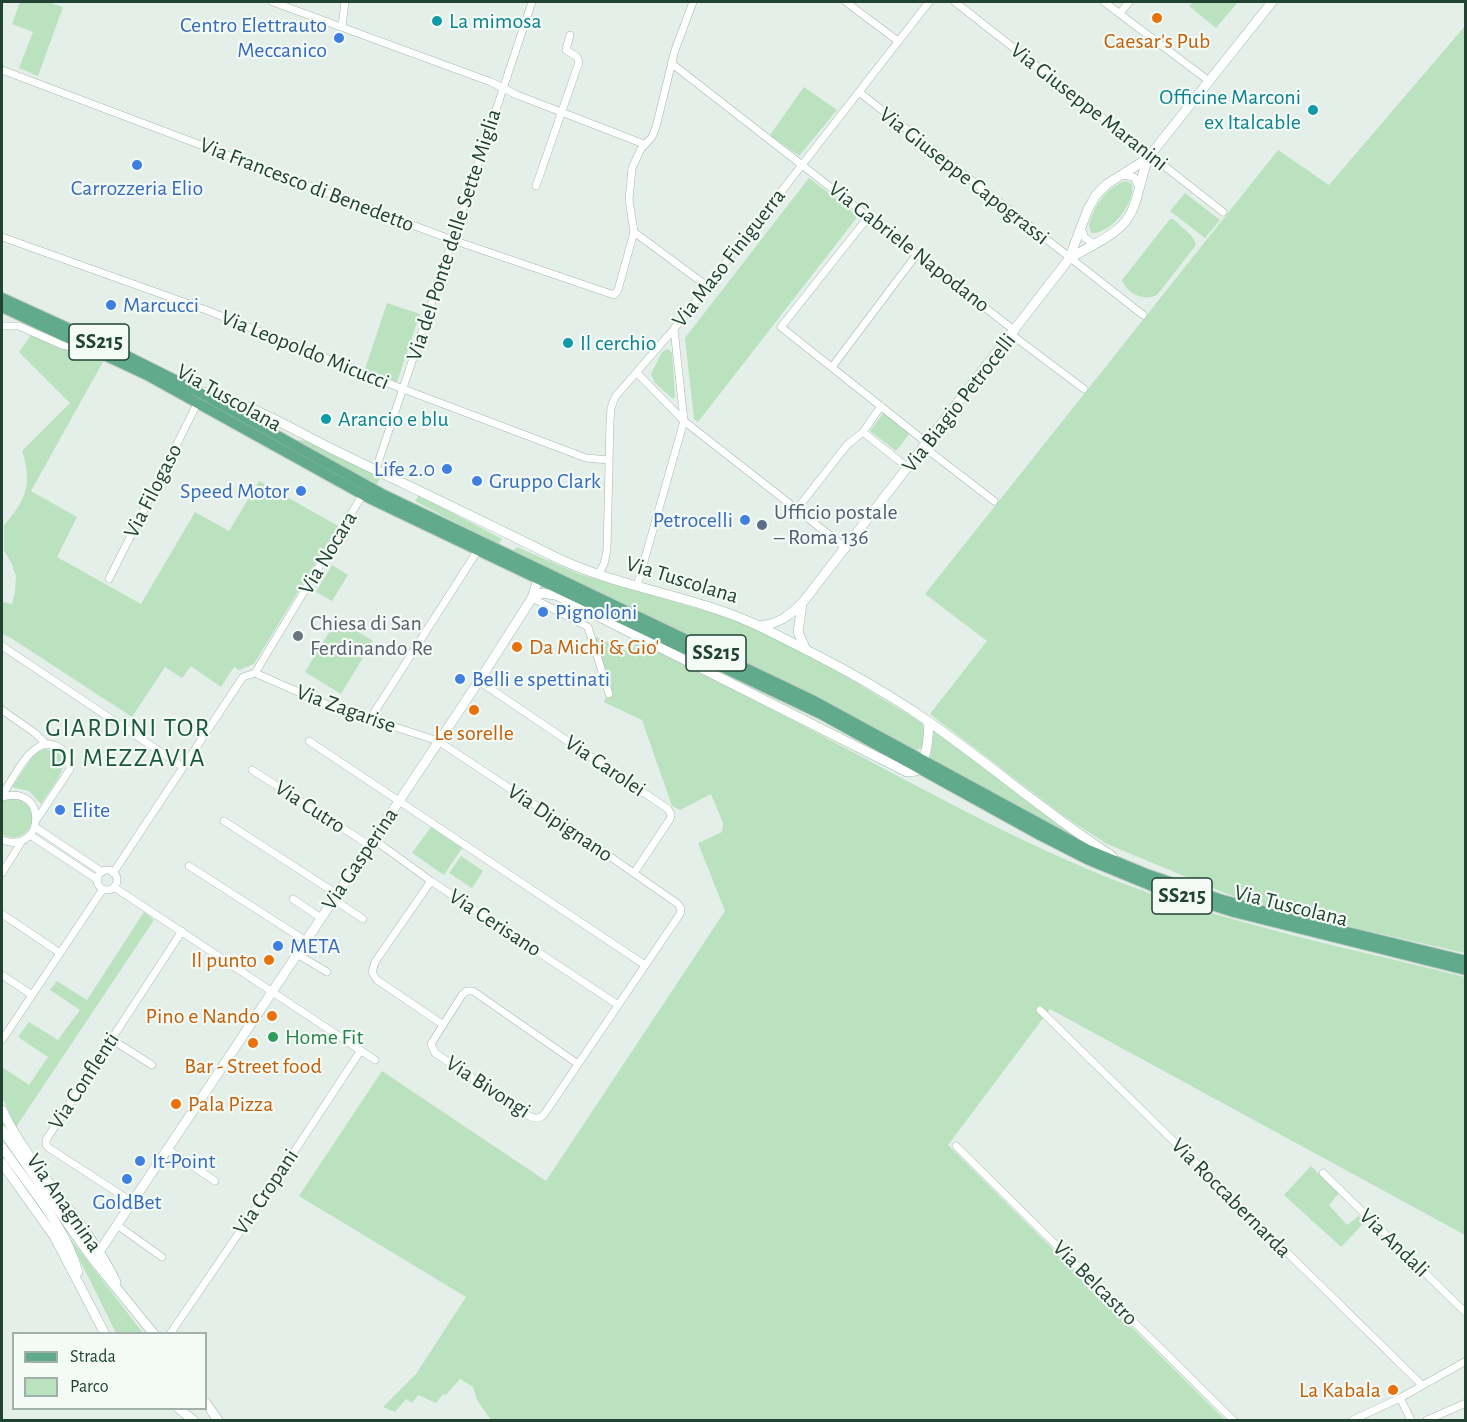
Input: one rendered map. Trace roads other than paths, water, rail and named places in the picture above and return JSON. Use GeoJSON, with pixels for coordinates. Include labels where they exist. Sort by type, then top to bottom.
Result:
{"type":"FeatureCollection","features":[{"type":"Feature","properties":{"kind":"main road","name":"Via Tuscolana"},"geometry":{"type":"LineString","coordinates":[[2,298],[107,346],[195,390],[363,494],[922,763],[1062,847],[1152,886],[1249,917],[1466,970]]}},
{"type":"Feature","properties":{"kind":"main road","name":"Via Tuscolana"},"geometry":{"type":"LineString","coordinates":[[2,307],[94,350],[384,495],[786,687],[1065,839],[1126,866],[1209,896],[1466,961]]}},
{"type":"Feature","properties":{"kind":"street"},"geometry":{"type":"LineString","coordinates":[[273,2],[491,82],[561,113],[644,144]]}},
{"type":"Feature","properties":{"kind":"street"},"geometry":{"type":"LineString","coordinates":[[342,26],[345,2]]}},
{"type":"Feature","properties":{"kind":"street","name":"Via del Ponte delle Sette Miglia"},"geometry":{"type":"LineString","coordinates":[[376,469],[532,2]]}},
{"type":"Feature","properties":{"kind":"street"},"geometry":{"type":"LineString","coordinates":[[693,2],[671,63],[656,127],[635,159],[630,183],[629,205],[634,232],[707,286]]}},
{"type":"Feature","properties":{"kind":"street"},"geometry":{"type":"LineString","coordinates":[[846,2],[898,41]]}},
{"type":"Feature","properties":{"kind":"street","name":"Via Maso Finiguerra"},"geometry":{"type":"LineString","coordinates":[[598,575],[604,564],[607,550],[612,403],[617,394],[674,329],[929,2]]}},
{"type":"Feature","properties":{"kind":"street","name":"Via Giuseppe Maranini"},"geometry":{"type":"LineString","coordinates":[[955,2],[1149,157],[1179,177],[1223,212]]}},
{"type":"Feature","properties":{"kind":"street"},"geometry":{"type":"LineString","coordinates":[[1104,2],[1209,81]]}},
{"type":"Feature","properties":{"kind":"street"},"geometry":{"type":"LineString","coordinates":[[1119,13],[1129,2]]}},
{"type":"Feature","properties":{"kind":"street","name":"Via Biagio Petrocelli"},"geometry":{"type":"LineString","coordinates":[[759,626],[783,620],[803,602],[1069,259],[1088,209],[1098,193],[1107,184],[1149,157],[1272,2]]}},
{"type":"Feature","properties":{"kind":"street"},"geometry":{"type":"LineString","coordinates":[[537,186],[579,62],[577,57],[566,50],[570,35]]}},
{"type":"Feature","properties":{"kind":"street","name":"Via Gabriele Napodano"},"geometry":{"type":"LineString","coordinates":[[671,63],[869,216],[1084,389]]}},
{"type":"Feature","properties":{"kind":"street","name":"Via Francesco di Benedetto"},"geometry":{"type":"LineString","coordinates":[[2,70],[453,240],[614,295],[618,290],[634,232]]}},
{"type":"Feature","properties":{"kind":"street","name":"Via Giuseppe Capograssi"},"geometry":{"type":"LineString","coordinates":[[858,92],[1143,315]]}},
{"type":"Feature","properties":{"kind":"street","name":"Via Biagio Petrocelli"},"geometry":{"type":"LineString","coordinates":[[1069,259],[1115,231],[1125,222],[1133,207],[1149,157]]}},
{"type":"Feature","properties":{"kind":"street"},"geometry":{"type":"LineString","coordinates":[[1122,175],[1134,177],[1139,187]]}},
{"type":"Feature","properties":{"kind":"street"},"geometry":{"type":"LineString","coordinates":[[869,216],[781,327],[881,406],[994,501]]}},
{"type":"Feature","properties":{"kind":"street"},"geometry":{"type":"LineString","coordinates":[[1081,228],[1085,238],[1094,244]]}},
{"type":"Feature","properties":{"kind":"street","name":"Via Leopoldo Micucci"},"geometry":{"type":"LineString","coordinates":[[2,237],[206,310],[586,458],[609,460]]}},
{"type":"Feature","properties":{"kind":"street"},"geometry":{"type":"LineString","coordinates":[[832,367],[917,254]]}},
{"type":"Feature","properties":{"kind":"street"},"geometry":{"type":"LineString","coordinates":[[2,326],[19,326],[65,346],[94,350]]}},
{"type":"Feature","properties":{"kind":"street"},"geometry":{"type":"LineString","coordinates":[[637,586],[684,421],[674,329]]}},
{"type":"Feature","properties":{"kind":"street"},"geometry":{"type":"LineString","coordinates":[[637,373],[684,421],[846,548]]}},
{"type":"Feature","properties":{"kind":"street","name":"Via Tuscolana"},"geometry":{"type":"LineString","coordinates":[[195,390],[225,398],[307,436],[578,568],[710,606],[759,626],[806,650],[867,683],[929,722],[1079,835],[1126,866]]}},
{"type":"Feature","properties":{"kind":"street","name":"Via Filogaso"},"geometry":{"type":"LineString","coordinates":[[109,579],[198,402]]}},
{"type":"Feature","properties":{"kind":"street"},"geometry":{"type":"LineString","coordinates":[[797,509],[847,445],[863,432],[881,406]]}},
{"type":"Feature","properties":{"kind":"street"},"geometry":{"type":"LineString","coordinates":[[863,432],[908,468]]}},
{"type":"Feature","properties":{"kind":"street"},"geometry":{"type":"LineString","coordinates":[[290,448],[295,437],[307,436]]}},
{"type":"Feature","properties":{"kind":"street","name":"Via Nocara"},"geometry":{"type":"LineString","coordinates":[[113,873],[243,677],[255,673],[363,494]]}},
{"type":"Feature","properties":{"kind":"street"},"geometry":{"type":"LineString","coordinates":[[506,564],[505,552],[512,544],[522,541]]}},
{"type":"Feature","properties":{"kind":"street"},"geometry":{"type":"LineString","coordinates":[[370,719],[478,550]]}},
{"type":"Feature","properties":{"kind":"street","name":"Via Gasperina"},"geometry":{"type":"LineString","coordinates":[[99,1252],[479,681],[532,598],[538,579]]}},
{"type":"Feature","properties":{"kind":"street"},"geometry":{"type":"LineString","coordinates":[[532,598],[542,593],[598,607]]}},
{"type":"Feature","properties":{"kind":"street","name":"Via Tuscolana"},"geometry":{"type":"LineString","coordinates":[[556,595],[907,772],[914,773],[922,763]]}},
{"type":"Feature","properties":{"kind":"street"},"geometry":{"type":"LineString","coordinates":[[532,598],[588,627],[609,694]]}},
{"type":"Feature","properties":{"kind":"street","name":"Via Biagio Petrocelli"},"geometry":{"type":"LineString","coordinates":[[803,602],[798,632],[806,650]]}},
{"type":"Feature","properties":{"kind":"street"},"geometry":{"type":"LineString","coordinates":[[2,646],[183,767]]}},
{"type":"Feature","properties":{"kind":"street"},"geometry":{"type":"LineString","coordinates":[[686,649],[732,682]]}},
{"type":"Feature","properties":{"kind":"street","name":"Via Zagarise"},"geometry":{"type":"LineString","coordinates":[[255,673],[328,705],[438,741]]}},
{"type":"Feature","properties":{"kind":"street","name":"Via Carolei"},"geometry":{"type":"LineString","coordinates":[[479,681],[668,809],[670,819],[634,873]]}},
{"type":"Feature","properties":{"kind":"street"},"geometry":{"type":"LineString","coordinates":[[2,710],[46,744]]}},
{"type":"Feature","properties":{"kind":"street"},"geometry":{"type":"LineString","coordinates":[[922,763],[927,746],[929,722]]}},
{"type":"Feature","properties":{"kind":"street","name":"Via Cerisano"},"geometry":{"type":"LineString","coordinates":[[309,741],[645,965]]}},
{"type":"Feature","properties":{"kind":"street","name":"Via Dipignano"},"geometry":{"type":"LineString","coordinates":[[438,741],[634,873],[676,902],[680,908]]}},
{"type":"Feature","properties":{"kind":"street"},"geometry":{"type":"LineString","coordinates":[[2,796],[31,751],[46,744],[57,746],[63,751],[70,767],[64,780],[37,819],[30,835],[15,843],[2,840]]}},
{"type":"Feature","properties":{"kind":"street","name":"Via Cutro"},"geometry":{"type":"LineString","coordinates":[[252,770],[371,842]]}},
{"type":"Feature","properties":{"kind":"street"},"geometry":{"type":"LineString","coordinates":[[2,796],[18,795],[25,798],[31,804],[37,819]]}},
{"type":"Feature","properties":{"kind":"street"},"geometry":{"type":"LineString","coordinates":[[224,821],[335,897],[363,919]]}},
{"type":"Feature","properties":{"kind":"street"},"geometry":{"type":"LineString","coordinates":[[35,827],[102,872],[113,873],[117,881],[114,887],[109,890],[103,889]]}},
{"type":"Feature","properties":{"kind":"street"},"geometry":{"type":"LineString","coordinates":[[30,835],[98,880],[103,889]]}},
{"type":"Feature","properties":{"kind":"street"},"geometry":{"type":"LineString","coordinates":[[2,873],[22,841]]}},
{"type":"Feature","properties":{"kind":"street","name":"Via Cerisano"},"geometry":{"type":"LineString","coordinates":[[371,842],[618,1005]]}},
{"type":"Feature","properties":{"kind":"street"},"geometry":{"type":"LineString","coordinates":[[189,866],[306,941]]}},
{"type":"Feature","properties":{"kind":"street"},"geometry":{"type":"LineString","coordinates":[[98,880],[102,872]]}},
{"type":"Feature","properties":{"kind":"street"},"geometry":{"type":"LineString","coordinates":[[431,881],[375,962],[372,972],[377,980],[442,1024]]}},
{"type":"Feature","properties":{"kind":"street"},"geometry":{"type":"LineString","coordinates":[[114,887],[375,1060]]}},
{"type":"Feature","properties":{"kind":"street"},"geometry":{"type":"LineString","coordinates":[[2,1040],[103,889]]}},
{"type":"Feature","properties":{"kind":"street"},"geometry":{"type":"LineString","coordinates":[[293,899],[321,918]]}},
{"type":"Feature","properties":{"kind":"street","name":"Via Bivongi"},"geometry":{"type":"LineString","coordinates":[[578,1064],[473,991],[464,993],[431,1042],[434,1051],[532,1118],[539,1118],[544,1115],[680,914],[680,908]]}},
{"type":"Feature","properties":{"kind":"street"},"geometry":{"type":"LineString","coordinates":[[2,914],[60,953]]}},
{"type":"Feature","properties":{"kind":"street","name":"Via Conflenti"},"geometry":{"type":"LineString","coordinates":[[132,1202],[49,1148],[45,1142],[182,931]]}},
{"type":"Feature","properties":{"kind":"street"},"geometry":{"type":"LineString","coordinates":[[297,954],[327,972]]}},
{"type":"Feature","properties":{"kind":"street"},"geometry":{"type":"LineString","coordinates":[[2,975],[32,995]]}},
{"type":"Feature","properties":{"kind":"street","name":"Via Roccabernarda"},"geometry":{"type":"LineString","coordinates":[[1040,1010],[1422,1385]]}},
{"type":"Feature","properties":{"kind":"street"},"geometry":{"type":"LineString","coordinates":[[111,1039],[152,1065]]}},
{"type":"Feature","properties":{"kind":"street","name":"Via Cropani"},"geometry":{"type":"LineString","coordinates":[[171,1332],[361,1050]]}},
{"type":"Feature","properties":{"kind":"street","name":"Via Anagnina"},"geometry":{"type":"LineString","coordinates":[[2,1110],[22,1144],[99,1252],[124,1297]]}},
{"type":"Feature","properties":{"kind":"street","name":"Via Anagnina"},"geometry":{"type":"LineString","coordinates":[[2,1130],[92,1258],[152,1332]]}},
{"type":"Feature","properties":{"kind":"street","name":"Via Belcastro"},"geometry":{"type":"LineString","coordinates":[[956,1146],[1233,1420]]}},
{"type":"Feature","properties":{"kind":"street","name":"Via Anagnina"},"geometry":{"type":"LineString","coordinates":[[2,1147],[65,1239],[83,1290]]}},
{"type":"Feature","properties":{"kind":"street"},"geometry":{"type":"LineString","coordinates":[[167,1149],[215,1181]]}},
{"type":"Feature","properties":{"kind":"street","name":"Via Anagnina"},"geometry":{"type":"LineString","coordinates":[[2,1163],[54,1236],[104,1332]]}},
{"type":"Feature","properties":{"kind":"street","name":"Via Andali"},"geometry":{"type":"LineString","coordinates":[[1323,1173],[1466,1313]]}},
{"type":"Feature","properties":{"kind":"street"},"geometry":{"type":"LineString","coordinates":[[117,1225],[162,1257]]}},
{"type":"Feature","properties":{"kind":"street"},"geometry":{"type":"LineString","coordinates":[[1353,1420],[1400,1398],[1466,1361]]}},
{"type":"Feature","properties":{"kind":"street"},"geometry":{"type":"LineString","coordinates":[[1400,1398],[1411,1420]]}},
{"type":"Feature","properties":{"kind":"street"},"geometry":{"type":"LineString","coordinates":[[207,1404],[219,1420]]}},
{"type":"Feature","properties":{"kind":"street"},"geometry":{"type":"LineString","coordinates":[[1427,1420],[1465,1404]]}},
{"type":"Feature","properties":{"kind":"street"},"geometry":{"type":"LineString","coordinates":[[180,1410],[193,1420]]}},
{"type":"Feature","properties":{"kind":"place","name":"Caesar's Pub"},"geometry":{"type":"Point","coordinates":[1157,18]}},
{"type":"Feature","properties":{"kind":"place","name":"La mimosa"},"geometry":{"type":"Point","coordinates":[437,21]}},
{"type":"Feature","properties":{"kind":"place","name":"Centro Elettrauto Meccanico"},"geometry":{"type":"Point","coordinates":[339,38]}},
{"type":"Feature","properties":{"kind":"place","name":"Officine Marconi ex Italcable"},"geometry":{"type":"Point","coordinates":[1313,110]}},
{"type":"Feature","properties":{"kind":"place","name":"Carrozzeria Elio"},"geometry":{"type":"Point","coordinates":[137,165]}},
{"type":"Feature","properties":{"kind":"place","name":"Marcucci"},"geometry":{"type":"Point","coordinates":[111,305]}},
{"type":"Feature","properties":{"kind":"place","name":"Il cerchio"},"geometry":{"type":"Point","coordinates":[568,343]}},
{"type":"Feature","properties":{"kind":"place","name":"Arancio e blu"},"geometry":{"type":"Point","coordinates":[326,419]}},
{"type":"Feature","properties":{"kind":"place","name":"Life 2.0"},"geometry":{"type":"Point","coordinates":[447,469]}},
{"type":"Feature","properties":{"kind":"place","name":"Gruppo Clark"},"geometry":{"type":"Point","coordinates":[477,481]}},
{"type":"Feature","properties":{"kind":"place","name":"Speed Motor"},"geometry":{"type":"Point","coordinates":[301,491]}},
{"type":"Feature","properties":{"kind":"place","name":"Petrocelli"},"geometry":{"type":"Point","coordinates":[745,520]}},
{"type":"Feature","properties":{"kind":"place","name":"Ufficio postale – Roma 136"},"geometry":{"type":"Point","coordinates":[762,525]}},
{"type":"Feature","properties":{"kind":"place","name":"Pignoloni"},"geometry":{"type":"Point","coordinates":[543,612]}},
{"type":"Feature","properties":{"kind":"place","name":"Chiesa di San Ferdinando Re"},"geometry":{"type":"Point","coordinates":[298,636]}},
{"type":"Feature","properties":{"kind":"place","name":"Da Michi & Gio'"},"geometry":{"type":"Point","coordinates":[517,647]}},
{"type":"Feature","properties":{"kind":"place","name":"Belli e spettinati"},"geometry":{"type":"Point","coordinates":[460,679]}},
{"type":"Feature","properties":{"kind":"place","name":"Le sorelle"},"geometry":{"type":"Point","coordinates":[474,710]}},
{"type":"Feature","properties":{"kind":"place","name":"Elite"},"geometry":{"type":"Point","coordinates":[60,810]}},
{"type":"Feature","properties":{"kind":"place","name":"META"},"geometry":{"type":"Point","coordinates":[278,946]}},
{"type":"Feature","properties":{"kind":"place","name":"Il punto"},"geometry":{"type":"Point","coordinates":[269,960]}},
{"type":"Feature","properties":{"kind":"place","name":"Pino e Nando"},"geometry":{"type":"Point","coordinates":[272,1016]}},
{"type":"Feature","properties":{"kind":"place","name":"Home Fit"},"geometry":{"type":"Point","coordinates":[273,1037]}},
{"type":"Feature","properties":{"kind":"place","name":"Bar - Street food"},"geometry":{"type":"Point","coordinates":[253,1043]}},
{"type":"Feature","properties":{"kind":"place","name":"Pala Pizza"},"geometry":{"type":"Point","coordinates":[176,1104]}},
{"type":"Feature","properties":{"kind":"place","name":"It-Point"},"geometry":{"type":"Point","coordinates":[140,1161]}},
{"type":"Feature","properties":{"kind":"place","name":"GoldBet"},"geometry":{"type":"Point","coordinates":[127,1179]}},
{"type":"Feature","properties":{"kind":"place","name":"La Kabala"},"geometry":{"type":"Point","coordinates":[1393,1390]}},
{"type":"Feature","properties":{"kind":"district","name":"GIARDINI TOR DI MEZZAVIA"},"geometry":{"type":"Point","coordinates":[128,743]}}]}
